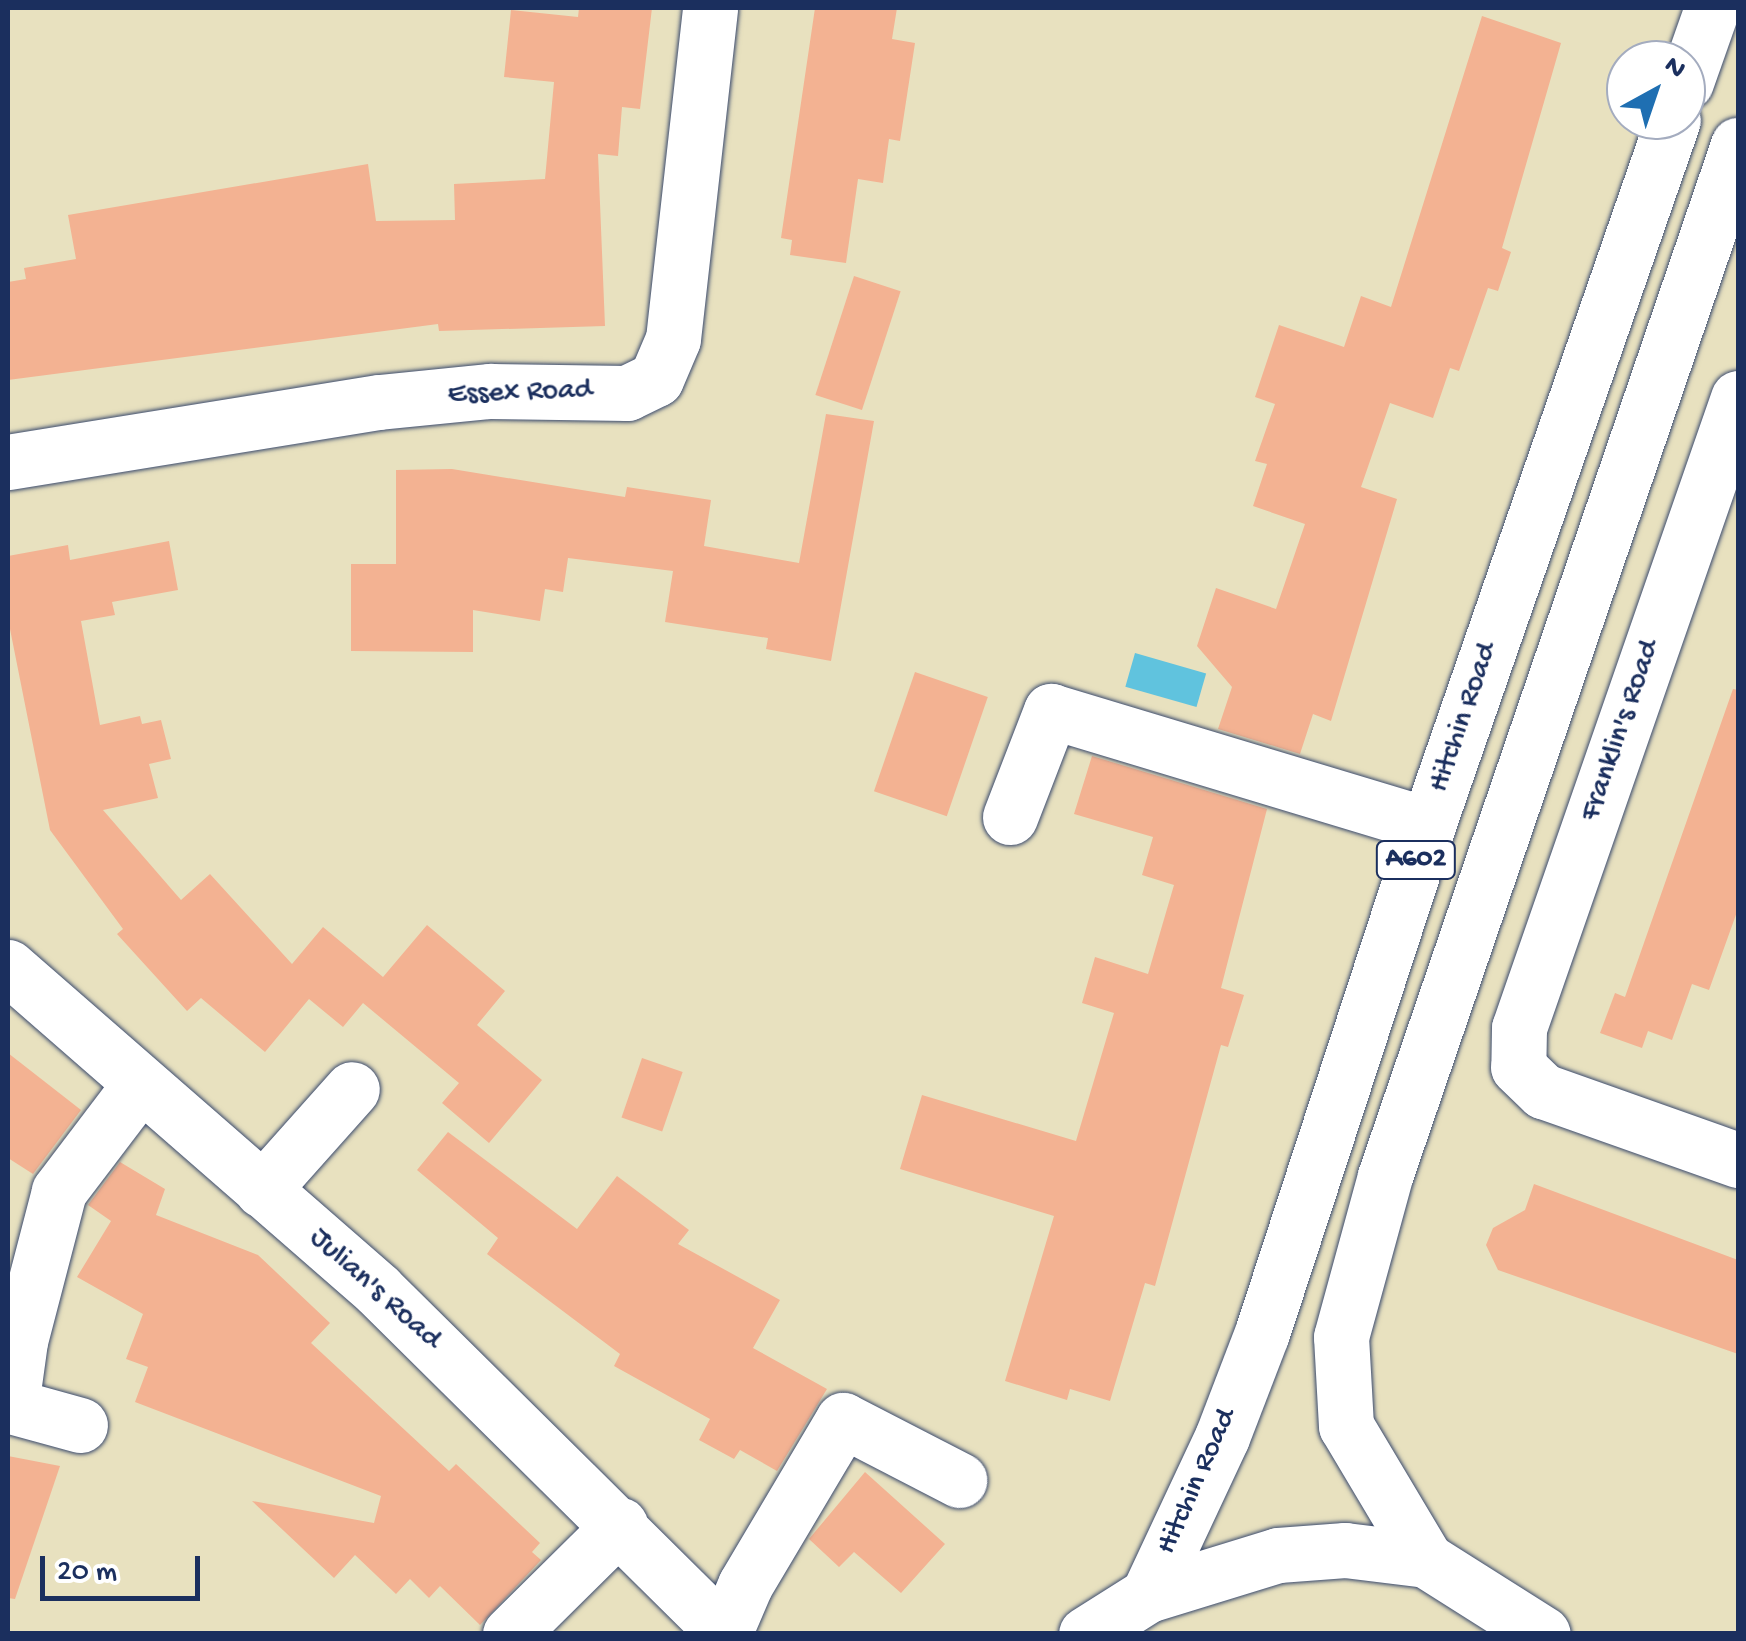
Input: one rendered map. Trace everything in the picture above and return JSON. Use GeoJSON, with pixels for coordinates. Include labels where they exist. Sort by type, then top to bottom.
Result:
{"type":"FeatureCollection","features":[{"type":"Feature","properties":{"kind":"main road","name":"Essex Road"},"geometry":{"type":"LineString","coordinates":[[8,462],[378,402],[490,391],[627,392],[656,379],[672,339],[710,8]]}},
{"type":"Feature","properties":{"kind":"main road"},"geometry":{"type":"LineString","coordinates":[[1701,40],[1712,8]]}},
{"type":"Feature","properties":{"kind":"main road","name":"Hitchin Road"},"geometry":{"type":"LineString","coordinates":[[1148,1595],[1262,1333],[1428,824],[1666,140]]}},
{"type":"Feature","properties":{"kind":"main road","name":"A602"},"geometry":{"type":"LineString","coordinates":[[1543,1634],[1426,1560],[1346,1426],[1341,1337],[1385,1176],[1738,145]]}},
{"type":"Feature","properties":{"kind":"main road","name":"Franklin's Road"},"geometry":{"type":"LineString","coordinates":[[1738,398],[1519,1028],[1518,1067],[1542,1091],[1738,1160]]}},
{"type":"Feature","properties":{"kind":"main road"},"geometry":{"type":"LineString","coordinates":[[1010,817],[1051,712],[1428,824]]}},
{"type":"Feature","properties":{"kind":"main road","name":"Julian's Road"},"geometry":{"type":"LineString","coordinates":[[8,967],[138,1087],[378,1290],[728,1633]]}},
{"type":"Feature","properties":{"kind":"main road"},"geometry":{"type":"LineString","coordinates":[[80,1426],[12,1406],[20,1341],[59,1190],[138,1087]]}},
{"type":"Feature","properties":{"kind":"main road"},"geometry":{"type":"LineString","coordinates":[[262,1190],[352,1088]]}},
{"type":"Feature","properties":{"kind":"main road"},"geometry":{"type":"LineString","coordinates":[[728,1633],[745,1585],[844,1420],[959,1480]]}},
{"type":"Feature","properties":{"kind":"main road"},"geometry":{"type":"LineString","coordinates":[[510,1634],[620,1526]]}},
{"type":"Feature","properties":{"kind":"main road","name":"A602"},"geometry":{"type":"LineString","coordinates":[[1086,1634],[1148,1595],[1312,1550],[1426,1560]]}},
{"type":"Feature","properties":{"kind":"water"},"geometry":{"type":"Polygon","coordinates":[[[1135,653],[1206,673],[1196,707],[1125,687],[1135,653]]]}},
{"type":"Feature","properties":{"kind":"building"},"geometry":{"type":"Polygon","coordinates":[[[579,8],[652,8],[640,109],[622,107],[618,156],[598,154],[605,326],[439,331],[438,324],[8,380],[8,282],[26,279],[24,268],[76,259],[68,215],[368,164],[376,221],[455,220],[454,184],[545,179],[554,82],[504,77],[511,10],[578,17],[579,8]]]}},
{"type":"Feature","properties":{"kind":"building"},"geometry":{"type":"Polygon","coordinates":[[[815,8],[897,8],[892,39],[915,43],[900,141],[889,139],[883,183],[858,179],[846,263],[790,255],[792,240],[781,238],[815,8]]]}},
{"type":"Feature","properties":{"kind":"building"},"geometry":{"type":"Polygon","coordinates":[[[1482,16],[1561,43],[1502,248],[1511,252],[1498,291],[1488,288],[1459,371],[1450,368],[1433,418],[1390,403],[1361,487],[1397,499],[1331,721],[1313,714],[1300,754],[1218,729],[1232,687],[1197,646],[1216,588],[1276,609],[1305,524],[1253,506],[1267,464],[1255,461],[1275,404],[1255,397],[1279,325],[1344,347],[1361,296],[1391,307],[1482,16]]]}},
{"type":"Feature","properties":{"kind":"building"},"geometry":{"type":"Polygon","coordinates":[[[854,276],[901,291],[862,410],[815,395],[854,276]]]}},
{"type":"Feature","properties":{"kind":"building"},"geometry":{"type":"Polygon","coordinates":[[[826,414],[874,421],[831,661],[766,649],[768,638],[665,622],[673,571],[568,558],[563,592],[545,589],[540,621],[473,610],[473,652],[351,651],[351,564],[396,564],[396,470],[452,469],[625,497],[627,487],[711,500],[704,546],[799,563],[826,414]]]}},
{"type":"Feature","properties":{"kind":"building"},"geometry":{"type":"Polygon","coordinates":[[[169,541],[178,590],[112,602],[115,615],[81,621],[100,725],[140,716],[142,724],[161,720],[171,759],[149,764],[158,798],[103,810],[181,900],[210,874],[292,964],[323,927],[383,977],[427,925],[505,991],[477,1025],[542,1080],[489,1143],[442,1103],[459,1083],[363,1003],[343,1027],[309,999],[265,1052],[201,998],[187,1011],[117,934],[123,929],[50,830],[8,619],[8,556],[68,545],[70,560],[169,541]]]}},
{"type":"Feature","properties":{"kind":"building"},"geometry":{"type":"Polygon","coordinates":[[[915,672],[988,697],[947,816],[874,791],[915,672]]]}},
{"type":"Feature","properties":{"kind":"building"},"geometry":{"type":"Polygon","coordinates":[[[1733,689],[1738,690],[1738,909],[1709,990],[1692,984],[1672,1040],[1648,1031],[1642,1048],[1600,1033],[1615,993],[1625,997],[1733,689]]]}},
{"type":"Feature","properties":{"kind":"building"},"geometry":{"type":"Polygon","coordinates":[[[1092,756],[1267,809],[1221,988],[1244,995],[1228,1047],[1221,1045],[1155,1286],[1145,1283],[1110,1401],[1070,1389],[1067,1400],[1005,1381],[1054,1216],[900,1169],[922,1095],[1076,1141],[1114,1013],[1082,1003],[1095,957],[1148,974],[1174,885],[1142,875],[1153,837],[1074,814],[1092,756]]]}},
{"type":"Feature","properties":{"kind":"building"},"geometry":{"type":"Polygon","coordinates":[[[8,1053],[81,1110],[33,1174],[8,1158],[8,1053]]]}},
{"type":"Feature","properties":{"kind":"building"},"geometry":{"type":"Polygon","coordinates":[[[642,1058],[683,1072],[662,1132],[621,1118],[642,1058]]]}},
{"type":"Feature","properties":{"kind":"building"},"geometry":{"type":"Polygon","coordinates":[[[448,1132],[577,1229],[617,1176],[689,1230],[678,1244],[780,1300],[753,1348],[827,1389],[777,1471],[740,1450],[734,1459],[699,1440],[710,1419],[614,1366],[620,1354],[487,1254],[498,1238],[417,1170],[448,1132]]]}},
{"type":"Feature","properties":{"kind":"building"},"geometry":{"type":"Polygon","coordinates":[[[120,1162],[165,1189],[156,1215],[258,1255],[330,1323],[311,1343],[449,1471],[456,1464],[540,1543],[532,1552],[541,1560],[480,1625],[440,1586],[429,1598],[410,1579],[396,1594],[355,1555],[334,1578],[252,1501],[374,1523],[381,1496],[135,1402],[148,1367],[126,1359],[143,1314],[77,1277],[111,1221],[88,1205],[120,1162]]]}},
{"type":"Feature","properties":{"kind":"building"},"geometry":{"type":"Polygon","coordinates":[[[1534,1184],[1738,1260],[1738,1354],[1498,1270],[1486,1245],[1493,1228],[1525,1210],[1534,1184]]]}},
{"type":"Feature","properties":{"kind":"building"},"geometry":{"type":"Polygon","coordinates":[[[8,1456],[60,1466],[15,1599],[8,1598],[8,1456]]]}},
{"type":"Feature","properties":{"kind":"building"},"geometry":{"type":"Polygon","coordinates":[[[865,1472],[945,1544],[901,1593],[854,1552],[839,1567],[809,1539],[865,1472]]]}}]}
